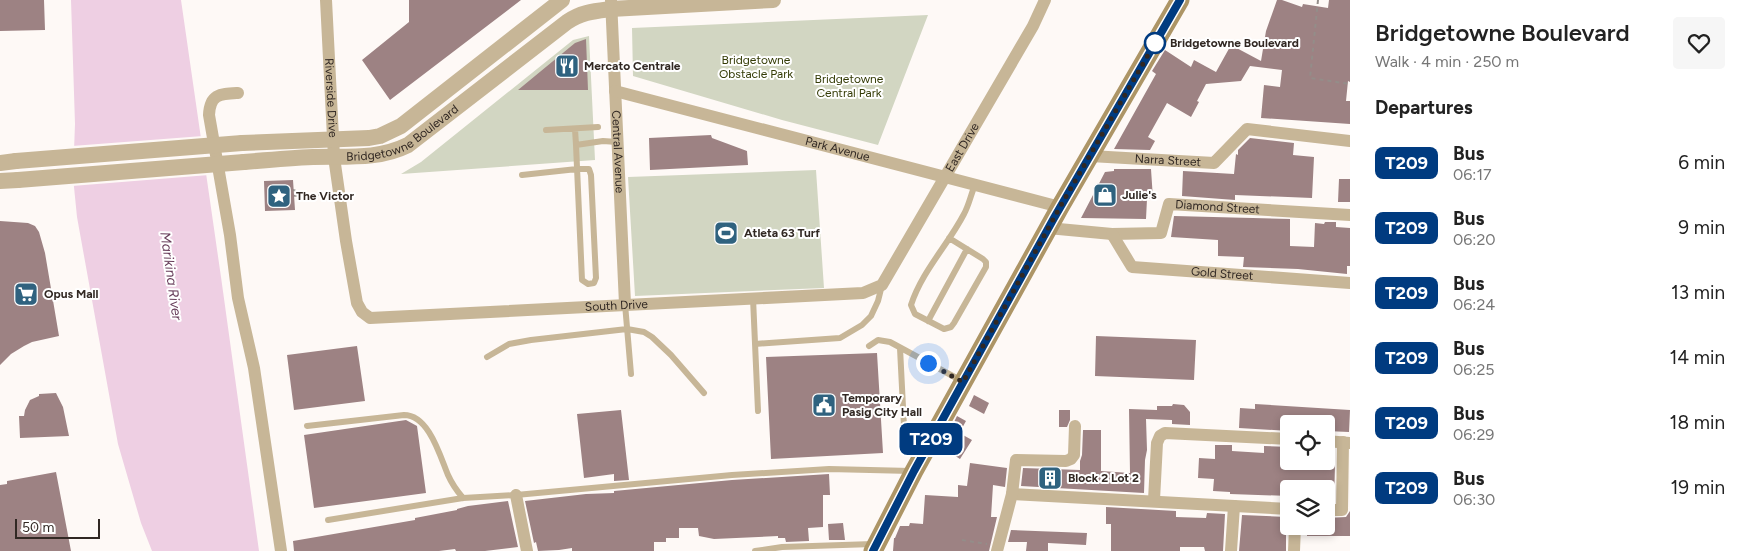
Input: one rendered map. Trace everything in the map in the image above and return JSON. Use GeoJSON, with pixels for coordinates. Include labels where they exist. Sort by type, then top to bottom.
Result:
{"type":"FeatureCollection","features":[{"type":"Feature","properties":{"kind":"main road"},"geometry":{"type":"LineString","coordinates":[[874,549],[914,471],[1048,228],[1180,0]]}},
{"type":"Feature","properties":{"kind":"street","name":"Riverside Drive"},"geometry":{"type":"LineString","coordinates":[[326,0],[334,157],[357,303],[362,312]]}},
{"type":"Feature","properties":{"kind":"street","name":"Bridgetowne Boulevard"},"geometry":{"type":"LineString","coordinates":[[8,162],[242,143],[333,140],[380,136],[401,126],[562,0]]}},
{"type":"Feature","properties":{"kind":"street","name":"Bridgetowne Boulevard"},"geometry":{"type":"LineString","coordinates":[[0,181],[244,162],[382,155],[408,145],[576,16],[611,4],[773,0]]}},
{"type":"Feature","properties":{"kind":"street","name":"East Drive"},"geometry":{"type":"LineString","coordinates":[[878,288],[946,177],[1033,26],[1045,0]]}},
{"type":"Feature","properties":{"kind":"street","name":"Central Avenue"},"geometry":{"type":"LineString","coordinates":[[611,4],[625,304]]}},
{"type":"Feature","properties":{"kind":"street","name":"Park Avenue"},"geometry":{"type":"LineString","coordinates":[[615,91],[1060,207]]}},
{"type":"Feature","properties":{"kind":"street"},"geometry":{"type":"LineString","coordinates":[[238,93],[217,96],[209,106],[209,115],[230,235],[238,298],[254,368],[281,551]]}},
{"type":"Feature","properties":{"kind":"street","name":"Narra Street"},"geometry":{"type":"LineString","coordinates":[[1090,156],[1214,163],[1247,129],[1350,141]]}},
{"type":"Feature","properties":{"kind":"street","name":"Diamond Street"},"geometry":{"type":"LineString","coordinates":[[1048,228],[1112,234],[1161,234],[1169,204],[1350,215]]}},
{"type":"Feature","properties":{"kind":"street","name":"Gold Street"},"geometry":{"type":"LineString","coordinates":[[1112,234],[1132,267],[1350,283]]}},
{"type":"Feature","properties":{"kind":"street","name":"South Drive"},"geometry":{"type":"LineString","coordinates":[[362,312],[370,318],[863,293],[878,288]]}},
{"type":"Feature","properties":{"kind":"street"},"geometry":{"type":"LineString","coordinates":[[998,549],[1012,494],[1016,460],[1066,461],[1071,459],[1074,455],[1075,426]]}},
{"type":"Feature","properties":{"kind":"street"},"geometry":{"type":"LineString","coordinates":[[1154,500],[1157,443],[1160,436],[1165,433],[1280,439]]}},
{"type":"Feature","properties":{"kind":"street"},"geometry":{"type":"LineString","coordinates":[[1335,510],[1342,510],[1347,443]]}},
{"type":"Feature","properties":{"kind":"street"},"geometry":{"type":"LineString","coordinates":[[1012,494],[1154,500],[1280,509]]}},
{"type":"Feature","properties":{"kind":"street"},"geometry":{"type":"LineString","coordinates":[[516,495],[527,551]]}},
{"type":"Feature","properties":{"kind":"street"},"geometry":{"type":"LineString","coordinates":[[1231,551],[1234,506]]}},
{"type":"Feature","properties":{"kind":"street"},"geometry":{"type":"LineString","coordinates":[[1294,551],[1295,535]]}},
{"type":"Feature","properties":{"kind":"lane"},"geometry":{"type":"LineString","coordinates":[[546,130],[598,128]]}},
{"type":"Feature","properties":{"kind":"lane"},"geometry":{"type":"LineString","coordinates":[[522,175],[577,169],[589,169],[591,175],[596,278],[594,283],[588,284],[582,280],[577,169],[576,145],[575,129]]}},
{"type":"Feature","properties":{"kind":"lane"},"geometry":{"type":"LineString","coordinates":[[576,145],[604,141],[617,142]]}},
{"type":"Feature","properties":{"kind":"lane"},"geometry":{"type":"LineString","coordinates":[[949,238],[986,262],[986,267],[951,327],[944,329],[914,314],[911,305],[916,291],[949,238],[964,214],[975,185]]}},
{"type":"Feature","properties":{"kind":"lane"},"geometry":{"type":"LineString","coordinates":[[928,321],[967,249]]}},
{"type":"Feature","properties":{"kind":"lane"},"geometry":{"type":"LineString","coordinates":[[755,344],[840,338],[862,325],[871,316],[878,302],[878,288]]}},
{"type":"Feature","properties":{"kind":"lane"},"geometry":{"type":"LineString","coordinates":[[753,298],[758,411]]}},
{"type":"Feature","properties":{"kind":"lane"},"geometry":{"type":"LineString","coordinates":[[625,304],[631,374]]}},
{"type":"Feature","properties":{"kind":"lane"},"geometry":{"type":"LineString","coordinates":[[487,357],[509,344],[627,328],[644,332],[652,337],[671,355],[704,393]]}},
{"type":"Feature","properties":{"kind":"lane"},"geometry":{"type":"LineString","coordinates":[[869,346],[878,340],[890,342],[963,382]]}},
{"type":"Feature","properties":{"kind":"lane"},"geometry":{"type":"LineString","coordinates":[[900,348],[904,427],[907,432],[929,444]]}},
{"type":"Feature","properties":{"kind":"lane"},"geometry":{"type":"LineString","coordinates":[[307,426],[404,415],[414,416],[422,422],[427,430],[444,460],[451,481],[463,498]]}},
{"type":"Feature","properties":{"kind":"lane"},"geometry":{"type":"LineString","coordinates":[[328,520],[463,498],[516,495],[732,475],[829,468],[914,471]]}},
{"type":"Feature","properties":{"kind":"lane"},"geometry":{"type":"LineString","coordinates":[[755,551],[782,547],[874,549]]}},
{"type":"Feature","properties":{"kind":"path"},"geometry":{"type":"LineString","coordinates":[[1318,0],[1310,78],[1350,84]]}},
{"type":"Feature","properties":{"kind":"path"},"geometry":{"type":"LineString","coordinates":[[286,188],[286,196],[286,202],[273,202],[273,189],[286,188]]}},
{"type":"Feature","properties":{"kind":"path"},"geometry":{"type":"LineString","coordinates":[[294,190],[312,195]]}},
{"type":"Feature","properties":{"kind":"path"},"geometry":{"type":"LineString","coordinates":[[286,196],[326,194]]}},
{"type":"Feature","properties":{"kind":"path"},"geometry":{"type":"LineString","coordinates":[[962,540],[998,549]]}},
{"type":"Feature","properties":{"kind":"green space"},"geometry":{"type":"Polygon","coordinates":[[[928,15],[878,145],[782,120],[633,76],[632,28],[928,15]]]}},
{"type":"Feature","properties":{"kind":"green space"},"geometry":{"type":"Polygon","coordinates":[[[589,36],[595,160],[401,174],[421,162],[573,40],[589,36]]]}},
{"type":"Feature","properties":{"kind":"green space","name":"Atleta 63 Turf"},"geometry":{"type":"Polygon","coordinates":[[[816,170],[824,288],[635,296],[628,177],[816,170]]]}},
{"type":"Feature","properties":{"kind":"water","name":"Marikina River"},"geometry":{"type":"Polygon","coordinates":[[[71,0],[181,0],[259,551],[152,551],[141,523],[118,444],[77,217],[73,177],[75,124],[71,0]]]}},
{"type":"Feature","properties":{"kind":"pier"},"geometry":{"type":"Polygon","coordinates":[[[203,136],[209,175],[72,186],[72,146],[203,136]]]}},
{"type":"Feature","properties":{"kind":"building"},"geometry":{"type":"Polygon","coordinates":[[[0,0],[44,0],[45,30],[0,31],[0,0]]]}},
{"type":"Feature","properties":{"kind":"building"},"geometry":{"type":"Polygon","coordinates":[[[409,0],[521,0],[390,100],[362,60],[409,22],[409,0]]]}},
{"type":"Feature","properties":{"kind":"building"},"geometry":{"type":"Polygon","coordinates":[[[1277,0],[1302,7],[1303,4],[1328,8],[1329,0],[1350,0],[1350,82],[1348,81],[1346,101],[1350,101],[1350,124],[1261,118],[1264,85],[1280,87],[1282,70],[1250,66],[1241,81],[1206,84],[1191,117],[1167,103],[1148,137],[1155,141],[1150,150],[1114,149],[1156,74],[1152,71],[1165,50],[1191,67],[1194,60],[1216,72],[1231,45],[1261,61],[1266,31],[1277,0]]]}},
{"type":"Feature","properties":{"kind":"building","name":"Mercato Centrale"},"geometry":{"type":"Polygon","coordinates":[[[586,39],[588,90],[518,90],[575,43],[586,39]]]}},
{"type":"Feature","properties":{"kind":"building"},"geometry":{"type":"Polygon","coordinates":[[[711,135],[712,138],[747,151],[748,165],[650,170],[649,138],[711,135]]]}},
{"type":"Feature","properties":{"kind":"building"},"geometry":{"type":"Polygon","coordinates":[[[1250,138],[1294,143],[1293,155],[1314,157],[1312,198],[1235,195],[1235,200],[1182,196],[1183,171],[1234,174],[1236,154],[1238,155],[1238,150],[1250,138]]]}},
{"type":"Feature","properties":{"kind":"building"},"geometry":{"type":"Polygon","coordinates":[[[1114,169],[1151,169],[1153,199],[1147,199],[1146,219],[1081,218],[1105,172],[1114,171],[1114,169]]]}},
{"type":"Feature","properties":{"kind":"building"},"geometry":{"type":"Polygon","coordinates":[[[1339,179],[1350,179],[1350,202],[1338,202],[1339,179]]]}},
{"type":"Feature","properties":{"kind":"building"},"geometry":{"type":"Polygon","coordinates":[[[293,180],[295,210],[265,211],[264,181],[293,180]]]}},
{"type":"Feature","properties":{"kind":"building"},"geometry":{"type":"Polygon","coordinates":[[[1174,216],[1290,219],[1290,246],[1314,247],[1315,223],[1336,222],[1336,227],[1350,228],[1350,266],[1347,266],[1347,274],[1298,269],[1243,267],[1244,257],[1218,256],[1218,240],[1171,237],[1174,216]]]}},
{"type":"Feature","properties":{"kind":"building","name":"Opus Mall"},"geometry":{"type":"Polygon","coordinates":[[[0,221],[28,223],[35,226],[39,232],[45,253],[59,336],[32,342],[11,354],[0,365],[0,221]]]}},
{"type":"Feature","properties":{"kind":"building"},"geometry":{"type":"Polygon","coordinates":[[[1096,336],[1196,340],[1194,380],[1095,376],[1096,336]]]}},
{"type":"Feature","properties":{"kind":"building"},"geometry":{"type":"Polygon","coordinates":[[[357,346],[365,401],[294,410],[287,355],[357,346]]]}},
{"type":"Feature","properties":{"kind":"building","name":"Temporary Pasig City Hall"},"geometry":{"type":"Polygon","coordinates":[[[877,353],[883,453],[771,459],[766,357],[877,353]]]}},
{"type":"Feature","properties":{"kind":"building"},"geometry":{"type":"Polygon","coordinates":[[[56,393],[63,407],[69,436],[20,438],[19,416],[24,416],[30,400],[39,396],[39,394],[56,393]]]}},
{"type":"Feature","properties":{"kind":"building"},"geometry":{"type":"Polygon","coordinates":[[[974,395],[989,403],[984,414],[969,406],[974,395]]]}},
{"type":"Feature","properties":{"kind":"building"},"geometry":{"type":"Polygon","coordinates":[[[1173,404],[1184,405],[1190,412],[1190,425],[1172,424],[1172,420],[1146,419],[1147,450],[1144,493],[1021,486],[1023,468],[1080,470],[1083,430],[1101,430],[1101,471],[1130,473],[1129,409],[1157,410],[1157,406],[1172,406],[1173,404]]]}},
{"type":"Feature","properties":{"kind":"building"},"geometry":{"type":"Polygon","coordinates":[[[1255,404],[1350,410],[1349,432],[1335,431],[1335,415],[1280,415],[1280,430],[1239,428],[1240,408],[1255,409],[1255,404]]]}},
{"type":"Feature","properties":{"kind":"building"},"geometry":{"type":"Polygon","coordinates":[[[621,410],[629,480],[614,481],[614,474],[584,478],[577,414],[621,410]]]}},
{"type":"Feature","properties":{"kind":"building"},"geometry":{"type":"Polygon","coordinates":[[[1059,410],[1070,410],[1070,420],[1067,427],[1059,427],[1059,410]]]}},
{"type":"Feature","properties":{"kind":"building"},"geometry":{"type":"Polygon","coordinates":[[[957,416],[966,421],[961,430],[952,426],[957,416]]]}},
{"type":"Feature","properties":{"kind":"building"},"geometry":{"type":"Polygon","coordinates":[[[406,420],[417,426],[426,493],[314,508],[304,435],[406,420]]]}},
{"type":"Feature","properties":{"kind":"building"},"geometry":{"type":"Polygon","coordinates":[[[954,430],[972,440],[960,459],[943,448],[954,430]]]}},
{"type":"Feature","properties":{"kind":"building"},"geometry":{"type":"Polygon","coordinates":[[[1215,445],[1232,445],[1232,451],[1264,453],[1264,446],[1280,447],[1280,470],[1335,470],[1335,480],[1280,480],[1280,496],[1230,494],[1230,492],[1213,491],[1214,479],[1198,478],[1199,458],[1215,459],[1215,445]]]}},
{"type":"Feature","properties":{"kind":"building"},"geometry":{"type":"Polygon","coordinates":[[[970,463],[1007,468],[1005,487],[993,485],[991,517],[997,517],[989,551],[893,551],[894,538],[900,526],[909,526],[910,523],[923,524],[925,495],[958,497],[958,485],[967,486],[970,463]]]}},
{"type":"Feature","properties":{"kind":"building"},"geometry":{"type":"Polygon","coordinates":[[[56,472],[71,551],[0,551],[0,485],[7,484],[7,481],[56,472]]]}},
{"type":"Feature","properties":{"kind":"building"},"geometry":{"type":"Polygon","coordinates":[[[829,474],[830,495],[823,495],[823,527],[808,528],[809,541],[786,542],[785,538],[778,538],[778,536],[714,539],[699,536],[698,528],[679,528],[679,538],[666,538],[666,542],[654,542],[654,551],[572,551],[572,548],[538,551],[536,542],[534,543],[525,501],[732,480],[829,474]]]}},
{"type":"Feature","properties":{"kind":"building"},"geometry":{"type":"Polygon","coordinates":[[[508,501],[518,547],[485,551],[456,551],[455,549],[439,551],[294,551],[293,541],[415,520],[415,518],[468,506],[508,501]]]}},
{"type":"Feature","properties":{"kind":"building"},"geometry":{"type":"Polygon","coordinates":[[[1106,507],[1176,511],[1176,517],[1206,518],[1207,513],[1225,514],[1223,551],[1205,551],[1204,547],[1180,547],[1180,551],[1111,551],[1111,524],[1106,524],[1106,507]]]}},
{"type":"Feature","properties":{"kind":"building"},"geometry":{"type":"Polygon","coordinates":[[[1350,511],[1350,536],[1307,536],[1335,535],[1335,518],[1346,517],[1350,511]]]}},
{"type":"Feature","properties":{"kind":"building"},"geometry":{"type":"Polygon","coordinates":[[[1242,515],[1280,517],[1280,535],[1286,535],[1286,551],[1239,551],[1242,515]]]}},
{"type":"Feature","properties":{"kind":"building"},"geometry":{"type":"Polygon","coordinates":[[[843,523],[845,540],[829,540],[828,524],[843,523]]]}},
{"type":"Feature","properties":{"kind":"building"},"geometry":{"type":"Polygon","coordinates":[[[1011,530],[1087,533],[1086,545],[1048,543],[1048,551],[1026,551],[1027,542],[1008,542],[1011,530]]]}},
{"type":"Feature","properties":{"kind":"bus line","name":"T209"},"geometry":{"type":"LineString","coordinates":[[873,551],[914,471],[1054,218],[1180,0]]}},
{"type":"Feature","properties":{"kind":"place","name":"Bridgetowne Boulevard"},"geometry":{"type":"Point","coordinates":[1155,43]}},
{"type":"Feature","properties":{"kind":"place","name":"Mercato Centrale"},"geometry":{"type":"Point","coordinates":[567,66]}},
{"type":"Feature","properties":{"kind":"place","name":"Julie's"},"geometry":{"type":"Point","coordinates":[1105,195]}},
{"type":"Feature","properties":{"kind":"place","name":"The Victor"},"geometry":{"type":"Point","coordinates":[279,196]}},
{"type":"Feature","properties":{"kind":"place","name":"Atleta 63 Turf"},"geometry":{"type":"Point","coordinates":[726,233]}},
{"type":"Feature","properties":{"kind":"place","name":"Opus Mall"},"geometry":{"type":"Point","coordinates":[26,294]}},
{"type":"Feature","properties":{"kind":"place","name":"Temporary Pasig City Hall"},"geometry":{"type":"Point","coordinates":[824,405]}},
{"type":"Feature","properties":{"kind":"place","name":"Block 2 Lot 2"},"geometry":{"type":"Point","coordinates":[1050,478]}},
{"type":"Feature","properties":{"kind":"route"},"geometry":{"type":"LineString","coordinates":[[928,363],[963,382],[1060,207],[1155,43]]}},
{"type":"Feature","properties":{"kind":"park label","name":"Bridgetowne Obstacle Park"},"geometry":{"type":"Point","coordinates":[756,67]}},
{"type":"Feature","properties":{"kind":"park label","name":"Bridgetowne Central Park"},"geometry":{"type":"Point","coordinates":[849,86]}}]}
